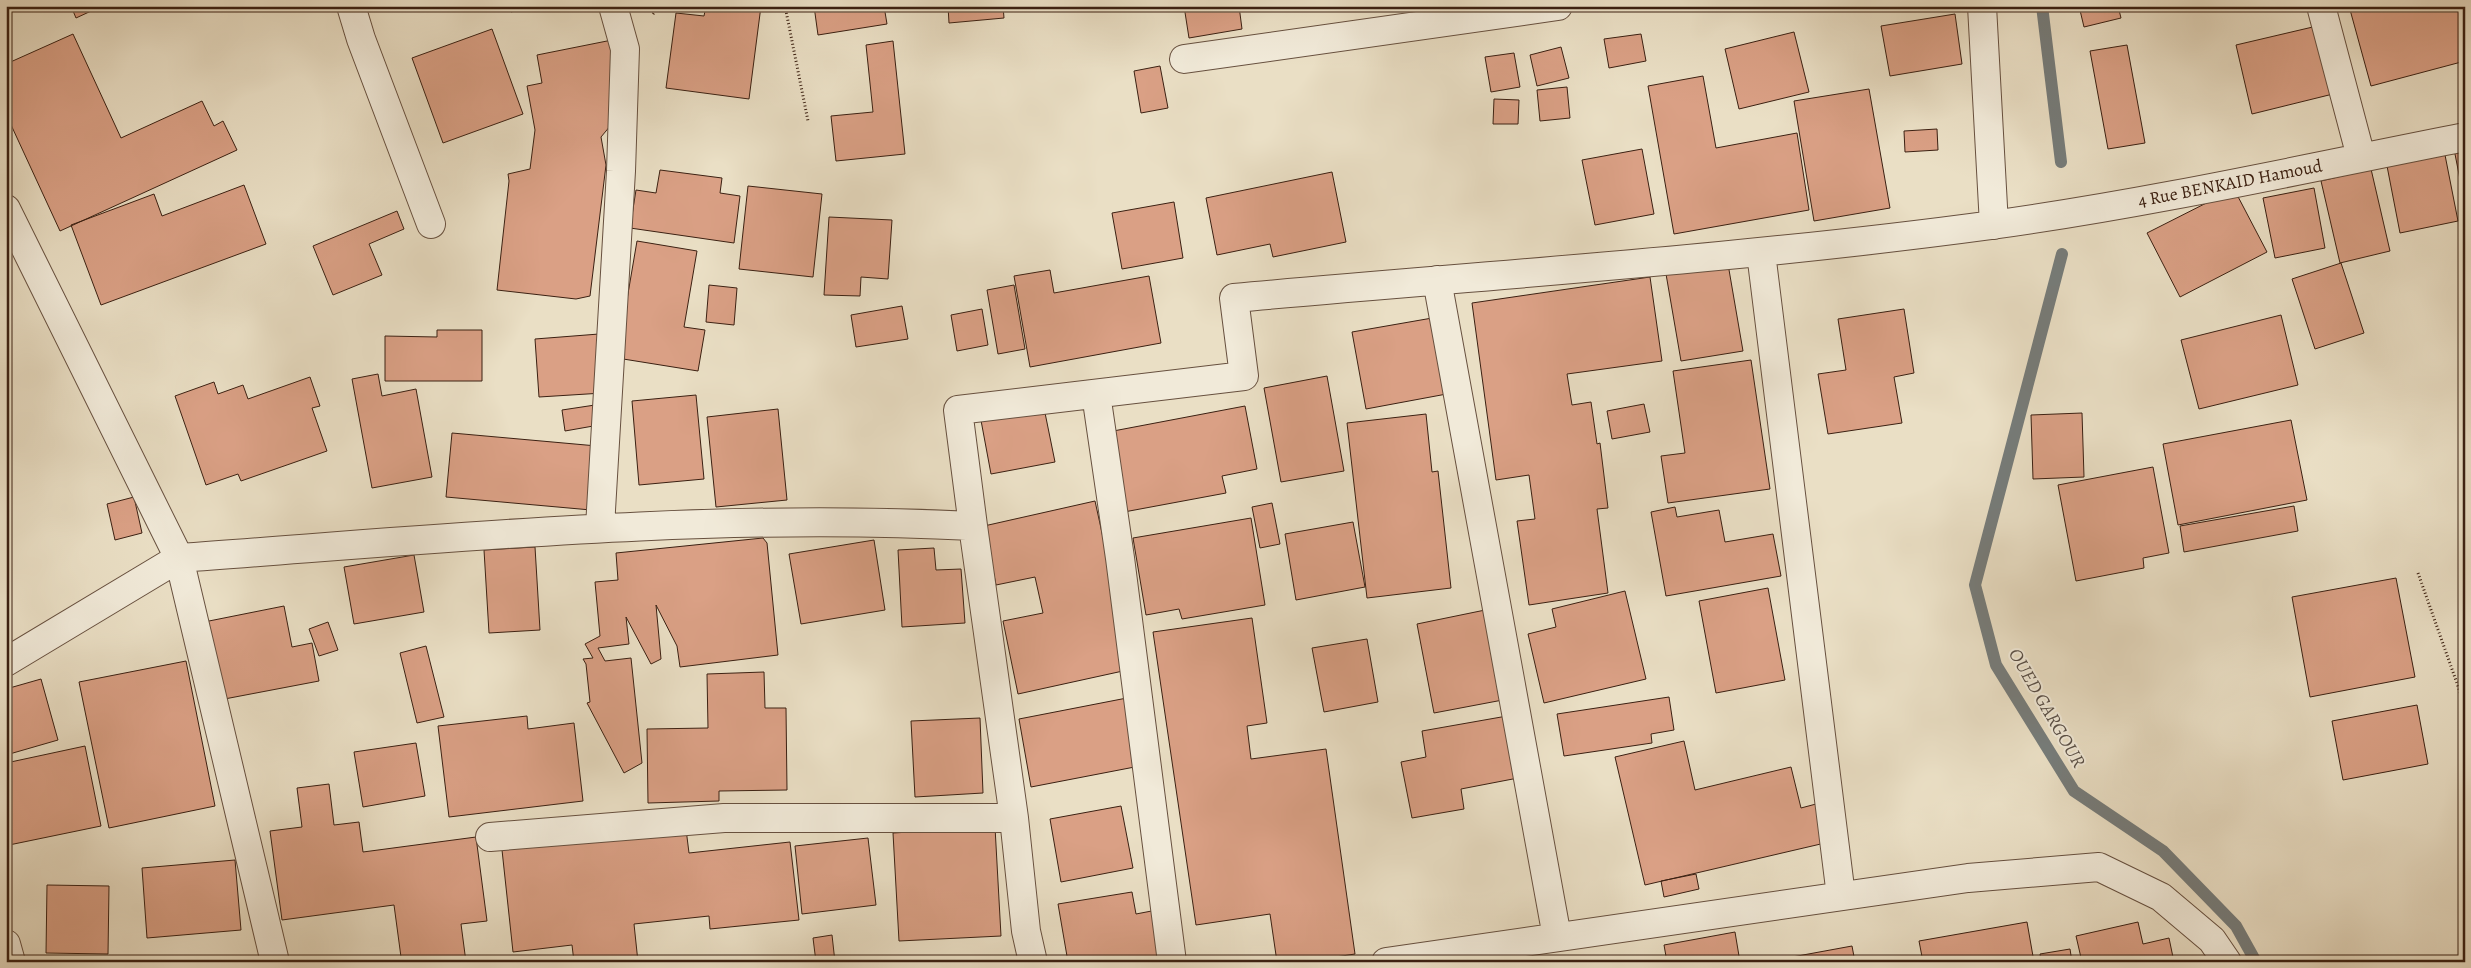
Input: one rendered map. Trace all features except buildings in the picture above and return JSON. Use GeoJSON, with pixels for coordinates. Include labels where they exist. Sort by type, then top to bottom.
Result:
{"type":"FeatureCollection","features":[{"type":"Feature","properties":{"kind":"street"},"geometry":{"type":"LineString","coordinates":[[352,6],[361,39],[431,224]]}},
{"type":"Feature","properties":{"kind":"street"},"geometry":{"type":"LineString","coordinates":[[600,527],[621,171],[625,49],[613,6]]}},
{"type":"Feature","properties":{"kind":"street"},"geometry":{"type":"LineString","coordinates":[[1184,59],[1558,6]]}},
{"type":"Feature","properties":{"kind":"street"},"geometry":{"type":"LineString","coordinates":[[1982,6],[1994,225]]}},
{"type":"Feature","properties":{"kind":"street"},"geometry":{"type":"LineString","coordinates":[[2321,6],[2361,157]]}},
{"type":"Feature","properties":{"kind":"street","name":"4 Rue BENKAID Hamoud"},"geometry":{"type":"LineString","coordinates":[[1096,394],[1244,376],[1234,298],[1761,253],[1994,225],[2170,196],[2465,137]]}},
{"type":"Feature","properties":{"kind":"street"},"geometry":{"type":"LineString","coordinates":[[6,209],[179,558],[276,962]]}},
{"type":"Feature","properties":{"kind":"street"},"geometry":{"type":"LineString","coordinates":[[1761,253],[1841,896]]}},
{"type":"Feature","properties":{"kind":"street"},"geometry":{"type":"LineString","coordinates":[[1437,280],[1557,937]]}},
{"type":"Feature","properties":{"kind":"street"},"geometry":{"type":"LineString","coordinates":[[1033,962],[1026,930],[1014,818],[958,410],[1096,394],[1120,558],[1172,962]]}},
{"type":"Feature","properties":{"kind":"street"},"geometry":{"type":"LineString","coordinates":[[6,662],[179,558],[600,527],[883,521],[973,526]]}},
{"type":"Feature","properties":{"kind":"street"},"geometry":{"type":"LineString","coordinates":[[490,837],[724,818],[1014,818]]}},
{"type":"Feature","properties":{"kind":"street"},"geometry":{"type":"LineString","coordinates":[[1386,962],[1423,959],[1557,937],[1968,878],[2099,867],[2161,897],[2212,940],[2227,962]]}},
{"type":"Feature","properties":{"kind":"street"},"geometry":{"type":"LineString","coordinates":[[6,944],[11,962]]}},
{"type":"Feature","properties":{"kind":"path"},"geometry":{"type":"LineString","coordinates":[[785,6],[808,121]]}},
{"type":"Feature","properties":{"kind":"path"},"geometry":{"type":"LineString","coordinates":[[2418,574],[2465,706]]}},
{"type":"Feature","properties":{"kind":"waterway","name":"OUED GARGOUR"},"geometry":{"type":"LineString","coordinates":[[2042,6],[2061,162]]}},
{"type":"Feature","properties":{"kind":"waterway","name":"OUED GARGOUR"},"geometry":{"type":"LineString","coordinates":[[2062,254],[1975,585],[1996,665],[2074,791],[2163,851],[2236,926],[2256,962]]}}]}
